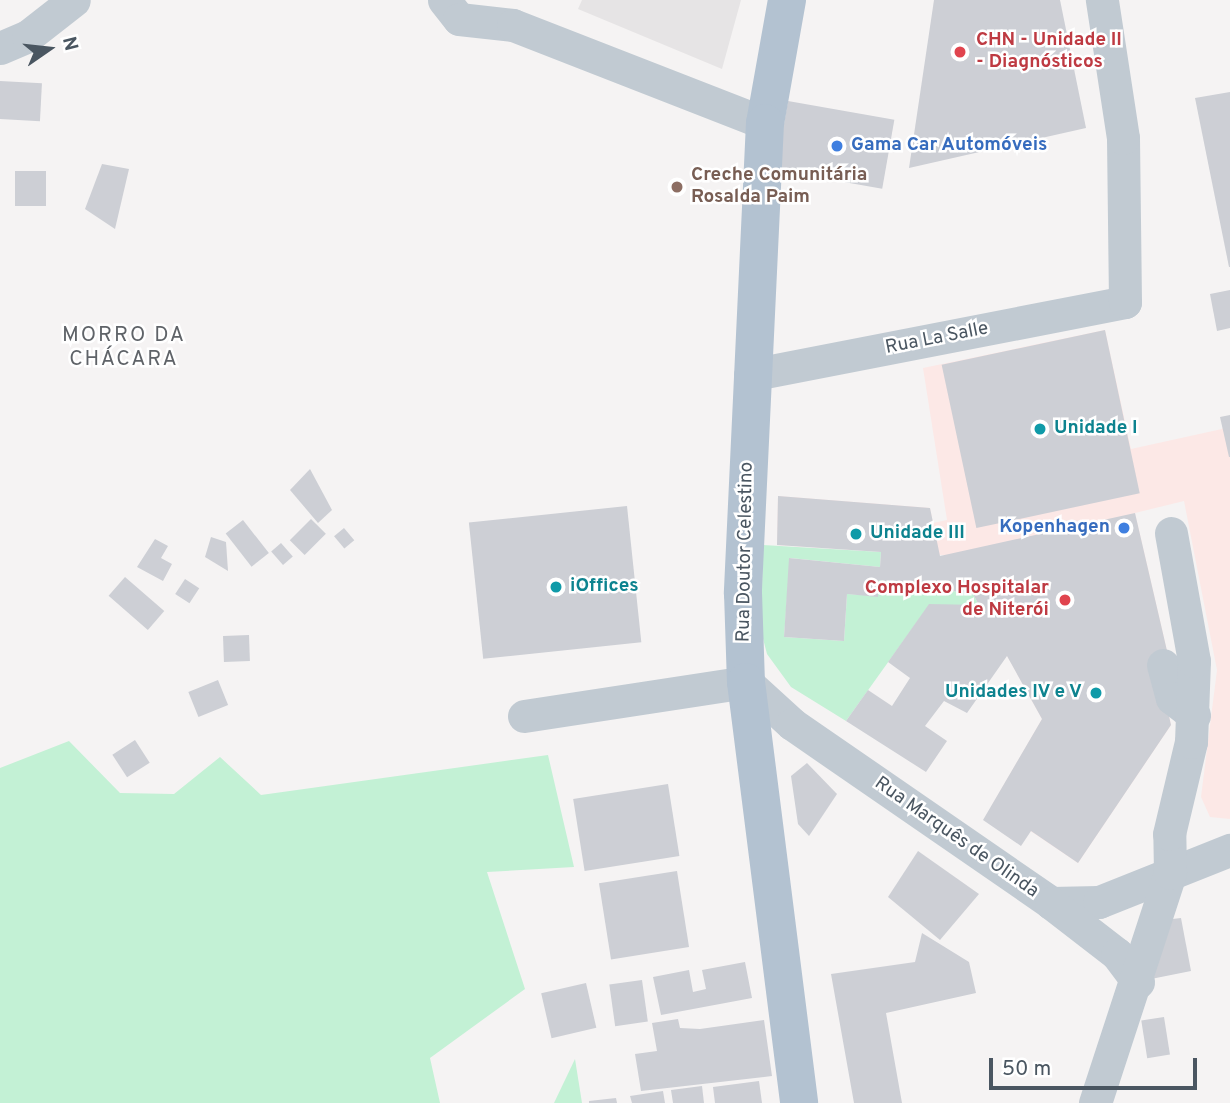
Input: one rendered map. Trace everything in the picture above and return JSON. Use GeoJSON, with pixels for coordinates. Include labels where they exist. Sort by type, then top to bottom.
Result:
{"type":"FeatureCollection","features":[{"type":"Feature","properties":{"kind":"main road","name":"Rua Doutor Celestino"},"geometry":{"type":"LineString","coordinates":[[787,0],[765,123],[750,375],[746,682],[799,1103]]}},
{"type":"Feature","properties":{"kind":"street"},"geometry":{"type":"LineString","coordinates":[[0,48],[28,36],[74,0]]}},
{"type":"Feature","properties":{"kind":"street"},"geometry":{"type":"LineString","coordinates":[[444,0],[459,19],[513,25],[765,123]]}},
{"type":"Feature","properties":{"kind":"street","name":"Rua La Salle"},"geometry":{"type":"LineString","coordinates":[[750,375],[1125,302],[1123,138],[1102,0]]}},
{"type":"Feature","properties":{"kind":"street"},"geometry":{"type":"LineString","coordinates":[[1095,1103],[1138,982],[1170,873],[1168,834],[1194,715],[1192,641],[1171,533]]}},
{"type":"Feature","properties":{"kind":"street"},"geometry":{"type":"LineString","coordinates":[[1163,665],[1172,698],[1194,715]]}},
{"type":"Feature","properties":{"kind":"street"},"geometry":{"type":"LineString","coordinates":[[524,716],[746,682]]}},
{"type":"Feature","properties":{"kind":"street","name":"Rua Marquês de Olinda"},"geometry":{"type":"LineString","coordinates":[[746,682],[792,724],[1051,903],[1100,902],[1230,850]]}},
{"type":"Feature","properties":{"kind":"street"},"geometry":{"type":"LineString","coordinates":[[1051,903],[1117,954],[1138,982]]}},
{"type":"Feature","properties":{"kind":"shaded area"},"geometry":{"type":"Polygon","coordinates":[[[582,0],[741,0],[722,69],[578,9],[582,0]]]}},
{"type":"Feature","properties":{"kind":"shaded area","name":"Complexo Hospitalar de Niterói"},"geometry":{"type":"Polygon","coordinates":[[[1105,330],[1131,449],[1222,429],[1230,415],[1230,819],[1210,817],[1201,797],[1217,670],[1184,501],[1135,513],[1168,655],[1157,658],[1171,725],[1078,863],[992,805],[1042,719],[973,594],[960,556],[777,545],[778,496],[930,508],[933,523],[947,520],[923,368],[1105,330]]]}},
{"type":"Feature","properties":{"kind":"green space"},"geometry":{"type":"Polygon","coordinates":[[[763,545],[881,552],[880,567],[790,558],[784,637],[844,641],[847,594],[878,596],[879,580],[973,594],[979,605],[929,605],[846,721],[791,687],[767,654],[761,631],[763,545]]]}},
{"type":"Feature","properties":{"kind":"green space"},"geometry":{"type":"Polygon","coordinates":[[[69,741],[120,793],[174,794],[220,757],[261,795],[548,755],[574,867],[487,872],[525,989],[430,1058],[440,1103],[0,1103],[0,768],[69,741]]]}},
{"type":"Feature","properties":{"kind":"green space"},"geometry":{"type":"Polygon","coordinates":[[[575,1059],[582,1103],[554,1103],[575,1059]]]}},
{"type":"Feature","properties":{"kind":"building"},"geometry":{"type":"Polygon","coordinates":[[[934,0],[1060,0],[1086,128],[909,168],[934,0]]]}},
{"type":"Feature","properties":{"kind":"building"},"geometry":{"type":"Polygon","coordinates":[[[0,81],[42,83],[40,121],[0,119],[0,81]]]}},
{"type":"Feature","properties":{"kind":"building"},"geometry":{"type":"Polygon","coordinates":[[[1230,92],[1230,267],[1229,267],[1195,98],[1230,92]]]}},
{"type":"Feature","properties":{"kind":"building","name":"Gama Car Automóveis"},"geometry":{"type":"Polygon","coordinates":[[[788,101],[894,120],[882,189],[776,170],[788,101]]]}},
{"type":"Feature","properties":{"kind":"building"},"geometry":{"type":"Polygon","coordinates":[[[102,164],[129,169],[115,229],[85,209],[102,164]]]}},
{"type":"Feature","properties":{"kind":"building"},"geometry":{"type":"Polygon","coordinates":[[[15,171],[46,171],[46,206],[15,206],[15,171]]]}},
{"type":"Feature","properties":{"kind":"building"},"geometry":{"type":"Polygon","coordinates":[[[1230,290],[1230,328],[1217,331],[1210,294],[1230,290]]]}},
{"type":"Feature","properties":{"kind":"building","name":"Unidade I"},"geometry":{"type":"Polygon","coordinates":[[[1105,330],[1140,493],[976,528],[942,365],[1105,330]]]}},
{"type":"Feature","properties":{"kind":"building"},"geometry":{"type":"Polygon","coordinates":[[[1230,415],[1230,457],[1229,457],[1220,417],[1230,415]]]}},
{"type":"Feature","properties":{"kind":"building"},"geometry":{"type":"Polygon","coordinates":[[[310,469],[332,510],[318,523],[290,490],[310,469]]]}},
{"type":"Feature","properties":{"kind":"building","name":"Unidades IV e V"},"geometry":{"type":"Polygon","coordinates":[[[778,496],[930,508],[940,556],[1135,513],[1168,655],[1156,658],[1171,725],[1078,863],[1031,831],[1021,846],[983,820],[1042,719],[1007,656],[967,713],[944,701],[925,726],[947,741],[926,772],[846,721],[868,690],[892,706],[910,678],[888,662],[929,604],[979,605],[973,594],[879,580],[878,597],[847,594],[844,641],[784,637],[789,558],[880,567],[881,552],[777,545],[778,496]]]}},
{"type":"Feature","properties":{"kind":"building","name":"iOffices"},"geometry":{"type":"Polygon","coordinates":[[[627,506],[641,642],[483,659],[469,523],[627,506]]]}},
{"type":"Feature","properties":{"kind":"building"},"geometry":{"type":"Polygon","coordinates":[[[311,519],[326,534],[305,555],[290,540],[311,519]]]}},
{"type":"Feature","properties":{"kind":"building"},"geometry":{"type":"Polygon","coordinates":[[[243,520],[269,553],[252,567],[226,534],[243,520]]]}},
{"type":"Feature","properties":{"kind":"building"},"geometry":{"type":"Polygon","coordinates":[[[344,528],[354,540],[344,549],[334,536],[344,528]]]}},
{"type":"Feature","properties":{"kind":"building"},"geometry":{"type":"Polygon","coordinates":[[[211,537],[226,542],[228,571],[205,557],[211,537]]]}},
{"type":"Feature","properties":{"kind":"building"},"geometry":{"type":"Polygon","coordinates":[[[155,539],[168,546],[161,558],[172,564],[163,581],[137,567],[155,539]]]}},
{"type":"Feature","properties":{"kind":"building"},"geometry":{"type":"Polygon","coordinates":[[[281,543],[293,557],[283,565],[271,552],[281,543]]]}},
{"type":"Feature","properties":{"kind":"building"},"geometry":{"type":"Polygon","coordinates":[[[125,577],[164,611],[148,630],[109,596],[125,577]]]}},
{"type":"Feature","properties":{"kind":"building"},"geometry":{"type":"Polygon","coordinates":[[[185,579],[199,588],[189,603],[175,594],[185,579]]]}},
{"type":"Feature","properties":{"kind":"building"},"geometry":{"type":"Polygon","coordinates":[[[249,635],[250,661],[224,662],[223,636],[249,635]]]}},
{"type":"Feature","properties":{"kind":"building"},"geometry":{"type":"Polygon","coordinates":[[[218,680],[228,705],[198,717],[188,692],[218,680]]]}},
{"type":"Feature","properties":{"kind":"building"},"geometry":{"type":"Polygon","coordinates":[[[135,740],[150,763],[127,777],[112,755],[135,740]]]}},
{"type":"Feature","properties":{"kind":"building"},"geometry":{"type":"Polygon","coordinates":[[[807,763],[837,794],[809,836],[798,824],[791,776],[807,763]]]}},
{"type":"Feature","properties":{"kind":"building"},"geometry":{"type":"Polygon","coordinates":[[[668,784],[679,856],[585,871],[573,799],[668,784]]]}},
{"type":"Feature","properties":{"kind":"building"},"geometry":{"type":"Polygon","coordinates":[[[918,851],[979,894],[940,940],[888,897],[918,851]]]}},
{"type":"Feature","properties":{"kind":"building"},"geometry":{"type":"Polygon","coordinates":[[[677,871],[689,947],[611,959],[599,883],[677,871]]]}},
{"type":"Feature","properties":{"kind":"building"},"geometry":{"type":"Polygon","coordinates":[[[1181,918],[1191,971],[1151,979],[1164,920],[1181,918]]]}},
{"type":"Feature","properties":{"kind":"building"},"geometry":{"type":"Polygon","coordinates":[[[922,933],[969,962],[976,993],[886,1013],[902,1103],[854,1103],[831,974],[915,962],[922,933]]]}},
{"type":"Feature","properties":{"kind":"building"},"geometry":{"type":"Polygon","coordinates":[[[745,962],[752,998],[661,1015],[653,977],[689,970],[693,992],[706,989],[702,970],[745,962]]]}},
{"type":"Feature","properties":{"kind":"building"},"geometry":{"type":"Polygon","coordinates":[[[642,980],[648,1022],[615,1026],[609,985],[642,980]]]}},
{"type":"Feature","properties":{"kind":"building"},"geometry":{"type":"Polygon","coordinates":[[[586,983],[596,1028],[552,1038],[541,993],[586,983]]]}},
{"type":"Feature","properties":{"kind":"building"},"geometry":{"type":"Polygon","coordinates":[[[1164,1017],[1170,1055],[1147,1058],[1141,1021],[1164,1017]]]}},
{"type":"Feature","properties":{"kind":"building"},"geometry":{"type":"Polygon","coordinates":[[[678,1019],[680,1028],[700,1029],[764,1020],[772,1076],[641,1091],[635,1054],[657,1051],[652,1023],[678,1019]]]}},
{"type":"Feature","properties":{"kind":"building"},"geometry":{"type":"Polygon","coordinates":[[[759,1081],[762,1103],[715,1103],[713,1087],[759,1081]]]}},
{"type":"Feature","properties":{"kind":"building"},"geometry":{"type":"Polygon","coordinates":[[[702,1086],[704,1103],[673,1103],[671,1090],[702,1086]]]}},
{"type":"Feature","properties":{"kind":"building"},"geometry":{"type":"Polygon","coordinates":[[[663,1091],[665,1103],[632,1103],[630,1096],[663,1091]]]}},
{"type":"Feature","properties":{"kind":"building"},"geometry":{"type":"Polygon","coordinates":[[[616,1098],[617,1103],[589,1103],[589,1101],[616,1098]]]}},
{"type":"Feature","properties":{"kind":"place","name":"CHN - Unidade II - Diagnósticos"},"geometry":{"type":"Point","coordinates":[960,52]}},
{"type":"Feature","properties":{"kind":"place","name":"Gama Car Automóveis"},"geometry":{"type":"Point","coordinates":[837,146]}},
{"type":"Feature","properties":{"kind":"place","name":"Creche Comunitária Rosalda Paim"},"geometry":{"type":"Point","coordinates":[677,187]}},
{"type":"Feature","properties":{"kind":"place","name":"Unidade I"},"geometry":{"type":"Point","coordinates":[1040,429]}},
{"type":"Feature","properties":{"kind":"place","name":"Kopenhagen"},"geometry":{"type":"Point","coordinates":[1124,528]}},
{"type":"Feature","properties":{"kind":"place","name":"Unidade III"},"geometry":{"type":"Point","coordinates":[856,534]}},
{"type":"Feature","properties":{"kind":"place","name":"iOffices"},"geometry":{"type":"Point","coordinates":[556,587]}},
{"type":"Feature","properties":{"kind":"place","name":"Complexo Hospitalar de Niterói"},"geometry":{"type":"Point","coordinates":[1065,600]}},
{"type":"Feature","properties":{"kind":"place","name":"Unidades IV e V"},"geometry":{"type":"Point","coordinates":[1096,693]}},
{"type":"Feature","properties":{"kind":"district","name":"MORRO DA CHÁCARA"},"geometry":{"type":"Point","coordinates":[124,348]}}]}
